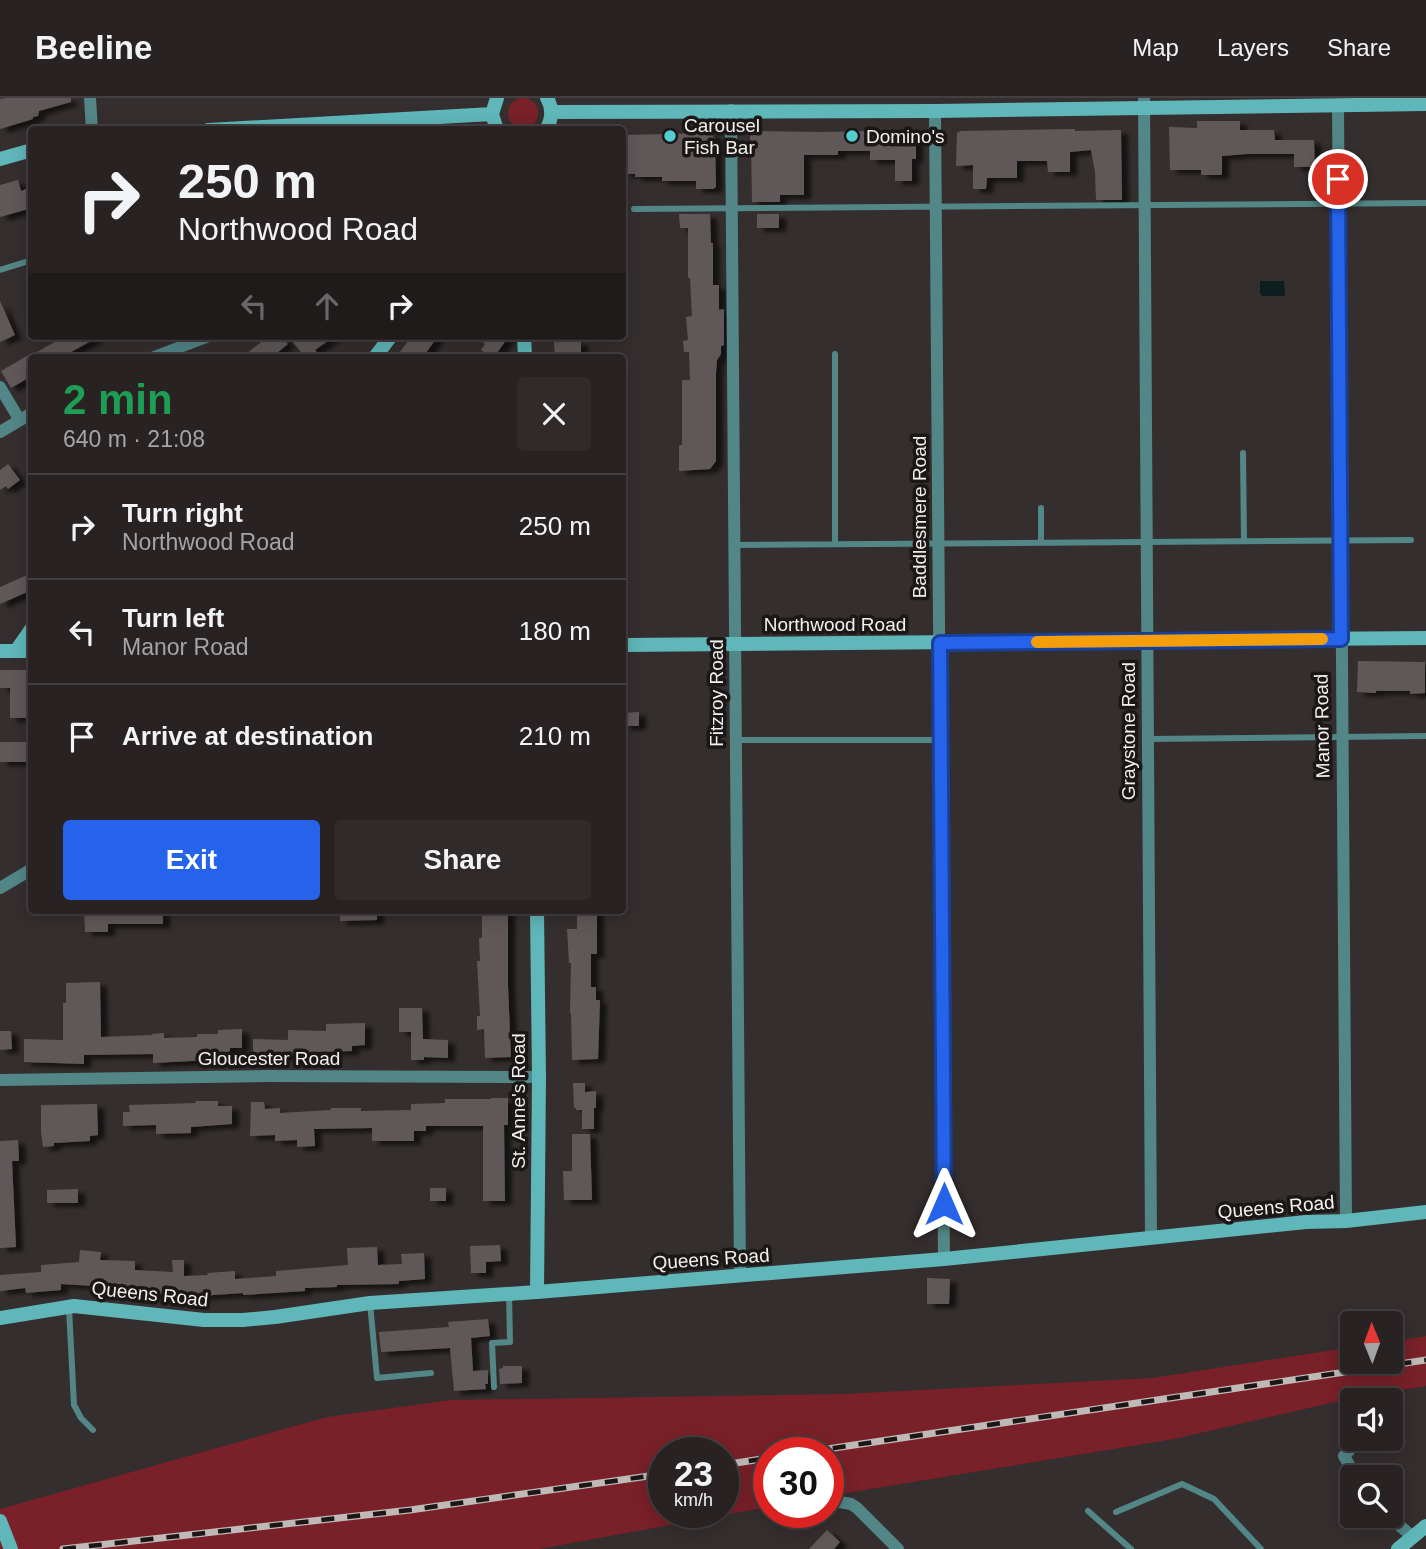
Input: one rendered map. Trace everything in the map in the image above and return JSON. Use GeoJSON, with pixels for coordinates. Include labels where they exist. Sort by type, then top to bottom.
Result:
{"type":"FeatureCollection","features":[{"type":"Feature","properties":{"kind":"street"},"geometry":{"type":"LineString","coordinates":[[90,98],[92,126]]}},
{"type":"Feature","properties":{"kind":"street"},"geometry":{"type":"LineString","coordinates":[[496,98],[492,114],[496,126]]}},
{"type":"Feature","properties":{"kind":"street"},"geometry":{"type":"LineString","coordinates":[[548,126],[551,118],[549,105],[633,105],[731,110],[935,110],[1144,103],[1426,104]]}},
{"type":"Feature","properties":{"kind":"street","name":"Graystone Road"},"geometry":{"type":"LineString","coordinates":[[1144,103],[1151,1238]]}},
{"type":"Feature","properties":{"kind":"street","name":"Manor Road"},"geometry":{"type":"LineString","coordinates":[[1338,105],[1346,1221]]}},
{"type":"Feature","properties":{"kind":"street","name":"Fitzroy Road"},"geometry":{"type":"LineString","coordinates":[[731,110],[740,1276]]}},
{"type":"Feature","properties":{"kind":"street","name":"Baddlesmere Road"},"geometry":{"type":"LineString","coordinates":[[935,110],[944,1259]]}},
{"type":"Feature","properties":{"kind":"street"},"geometry":{"type":"LineString","coordinates":[[279,126],[492,114]]}},
{"type":"Feature","properties":{"kind":"street"},"geometry":{"type":"LineString","coordinates":[[0,159],[28,151]]}},
{"type":"Feature","properties":{"kind":"street"},"geometry":{"type":"LineString","coordinates":[[377,354],[388,340]]}},
{"type":"Feature","properties":{"kind":"street"},"geometry":{"type":"LineString","coordinates":[[158,354],[176,342]]}},
{"type":"Feature","properties":{"kind":"street"},"geometry":{"type":"LineString","coordinates":[[0,387],[25,416],[0,432]]}},
{"type":"Feature","properties":{"kind":"street"},"geometry":{"type":"LineString","coordinates":[[16,651],[28,634]]}},
{"type":"Feature","properties":{"kind":"street","name":"Northwood Road"},"geometry":{"type":"LineString","coordinates":[[626,645],[1426,638]]}},
{"type":"Feature","properties":{"kind":"street"},"geometry":{"type":"LineString","coordinates":[[0,651],[28,651]]}},
{"type":"Feature","properties":{"kind":"street"},"geometry":{"type":"LineString","coordinates":[[0,888],[28,871]]}},
{"type":"Feature","properties":{"kind":"street","name":"St. Anne's Road"},"geometry":{"type":"LineString","coordinates":[[537,914],[537,1292]]}},
{"type":"Feature","properties":{"kind":"street","name":"Gloucester Road"},"geometry":{"type":"LineString","coordinates":[[0,1080],[267,1076],[539,1077]]}},
{"type":"Feature","properties":{"kind":"street","name":"Queens Road"},"geometry":{"type":"LineString","coordinates":[[0,1318],[69,1306],[204,1320],[243,1320],[370,1303],[944,1259],[1426,1212]]}},
{"type":"Feature","properties":{"kind":"street"},"geometry":{"type":"LineString","coordinates":[[844,1503],[857,1508],[898,1549]]}},
{"type":"Feature","properties":{"kind":"street"},"geometry":{"type":"LineString","coordinates":[[0,1521],[11,1549]]}},
{"type":"Feature","properties":{"kind":"street"},"geometry":{"type":"LineString","coordinates":[[1398,1549],[1426,1526]]}},
{"type":"Feature","properties":{"kind":"street"},"geometry":{"type":"LineString","coordinates":[[1402,1528],[1413,1537]]}},
{"type":"Feature","properties":{"kind":"lane"},"geometry":{"type":"LineString","coordinates":[[634,209],[1426,203]]}},
{"type":"Feature","properties":{"kind":"lane"},"geometry":{"type":"LineString","coordinates":[[0,270],[28,261]]}},
{"type":"Feature","properties":{"kind":"lane"},"geometry":{"type":"LineString","coordinates":[[835,354],[835,544]]}},
{"type":"Feature","properties":{"kind":"lane"},"geometry":{"type":"LineString","coordinates":[[1244,453],[1244,541]]}},
{"type":"Feature","properties":{"kind":"lane"},"geometry":{"type":"LineString","coordinates":[[1041,508],[1041,542]]}},
{"type":"Feature","properties":{"kind":"lane"},"geometry":{"type":"LineString","coordinates":[[734,545],[1411,540]]}},
{"type":"Feature","properties":{"kind":"lane"},"geometry":{"type":"LineString","coordinates":[[1147,739],[1426,736]]}},
{"type":"Feature","properties":{"kind":"lane"},"geometry":{"type":"LineString","coordinates":[[736,740],[941,740]]}},
{"type":"Feature","properties":{"kind":"lane"},"geometry":{"type":"LineString","coordinates":[[494,1387],[492,1343],[510,1342],[509,1294]]}},
{"type":"Feature","properties":{"kind":"lane"},"geometry":{"type":"LineString","coordinates":[[370,1303],[377,1378],[431,1373]]}},
{"type":"Feature","properties":{"kind":"lane"},"geometry":{"type":"LineString","coordinates":[[69,1306],[74,1405],[81,1418],[93,1430]]}},
{"type":"Feature","properties":{"kind":"lane"},"geometry":{"type":"LineString","coordinates":[[1116,1512],[1182,1484],[1214,1499],[1261,1549]]}},
{"type":"Feature","properties":{"kind":"lane"},"geometry":{"type":"LineString","coordinates":[[1088,1511],[1131,1549]]}},
{"type":"Feature","properties":{"kind":"shaded area"},"geometry":{"type":"Polygon","coordinates":[[[517,99],[529,99],[537,107],[537,119],[530,126],[516,126],[509,119],[509,107],[517,99]]]}},
{"type":"Feature","properties":{"kind":"shaded area"},"geometry":{"type":"Polygon","coordinates":[[[1426,1336],[1426,1386],[1403,1390],[1340,1388],[1340,1401],[1174,1439],[844,1493],[844,1437],[753,1437],[753,1510],[739,1512],[739,1437],[648,1437],[648,1528],[654,1528],[539,1549],[0,1549],[0,1509],[327,1417],[451,1400],[843,1394],[1152,1378],[1340,1349],[1340,1374],[1404,1374],[1404,1340],[1426,1336]]]}},
{"type":"Feature","properties":{"kind":"water"},"geometry":{"type":"Polygon","coordinates":[[[1260,281],[1284,281],[1285,296],[1262,296],[1260,281]]]}},
{"type":"Feature","properties":{"kind":"building"},"geometry":{"type":"Polygon","coordinates":[[[71,98],[71,102],[39,111],[38,116],[33,119],[0,129],[0,99],[71,98]]]}},
{"type":"Feature","properties":{"kind":"building"},"geometry":{"type":"Polygon","coordinates":[[[1197,121],[1240,121],[1240,130],[1274,130],[1275,140],[1314,140],[1315,167],[1294,167],[1294,154],[1247,154],[1222,156],[1222,175],[1201,175],[1201,170],[1170,170],[1169,127],[1197,128],[1197,121]]]}},
{"type":"Feature","properties":{"kind":"building"},"geometry":{"type":"Polygon","coordinates":[[[916,130],[916,159],[912,159],[912,181],[895,181],[895,160],[870,160],[870,151],[804,155],[804,195],[780,195],[780,202],[752,202],[750,131],[916,130]]]}},
{"type":"Feature","properties":{"kind":"building"},"geometry":{"type":"Polygon","coordinates":[[[1121,130],[1122,200],[1096,200],[1091,150],[1070,152],[1070,172],[1048,172],[1047,161],[1017,161],[1017,178],[987,178],[986,189],[973,189],[973,165],[956,166],[957,133],[961,131],[1121,130]]]}},
{"type":"Feature","properties":{"kind":"building"},"geometry":{"type":"Polygon","coordinates":[[[713,133],[716,187],[696,189],[696,181],[662,181],[662,177],[635,177],[635,174],[626,174],[626,135],[713,133]]]}},
{"type":"Feature","properties":{"kind":"building"},"geometry":{"type":"Polygon","coordinates":[[[18,180],[21,191],[28,188],[28,209],[0,217],[0,185],[18,180]]]}},
{"type":"Feature","properties":{"kind":"building"},"geometry":{"type":"Polygon","coordinates":[[[679,214],[710,214],[713,285],[719,285],[719,310],[724,309],[724,345],[721,346],[721,354],[717,360],[716,373],[716,461],[710,469],[679,471],[679,445],[682,445],[682,380],[690,380],[689,352],[684,352],[683,341],[688,340],[686,317],[692,316],[688,278],[688,228],[680,228],[679,214]]]}},
{"type":"Feature","properties":{"kind":"building"},"geometry":{"type":"Polygon","coordinates":[[[757,214],[779,214],[779,228],[757,228],[757,214]]]}},
{"type":"Feature","properties":{"kind":"building"},"geometry":{"type":"Polygon","coordinates":[[[0,301],[15,335],[0,342],[0,301]]]}},
{"type":"Feature","properties":{"kind":"building"},"geometry":{"type":"Polygon","coordinates":[[[58,340],[93,340],[67,354],[34,354],[58,340]]]}},
{"type":"Feature","properties":{"kind":"building"},"geometry":{"type":"Polygon","coordinates":[[[264,340],[284,340],[288,344],[276,354],[246,354],[264,340]]]}},
{"type":"Feature","properties":{"kind":"building"},"geometry":{"type":"Polygon","coordinates":[[[291,340],[329,340],[315,350],[318,354],[303,354],[291,340]]]}},
{"type":"Feature","properties":{"kind":"building"},"geometry":{"type":"Polygon","coordinates":[[[409,340],[435,340],[425,354],[398,354],[409,340]]]}},
{"type":"Feature","properties":{"kind":"building"},"geometry":{"type":"Polygon","coordinates":[[[480,340],[506,340],[496,354],[486,354],[481,350],[485,344],[480,340]]]}},
{"type":"Feature","properties":{"kind":"building"},"geometry":{"type":"Polygon","coordinates":[[[581,341],[581,354],[555,354],[554,342],[581,341]]]}},
{"type":"Feature","properties":{"kind":"building"},"geometry":{"type":"Polygon","coordinates":[[[28,355],[28,378],[11,388],[1,371],[28,355]]]}},
{"type":"Feature","properties":{"kind":"building"},"geometry":{"type":"Polygon","coordinates":[[[8,464],[20,480],[8,489],[6,486],[0,490],[0,470],[8,464]]]}},
{"type":"Feature","properties":{"kind":"building"},"geometry":{"type":"Polygon","coordinates":[[[28,575],[28,592],[0,604],[0,587],[28,575]]]}},
{"type":"Feature","properties":{"kind":"building"},"geometry":{"type":"Polygon","coordinates":[[[1358,661],[1425,662],[1425,693],[1357,692],[1358,661]]]}},
{"type":"Feature","properties":{"kind":"building"},"geometry":{"type":"Polygon","coordinates":[[[0,670],[28,670],[28,718],[10,718],[10,688],[0,688],[0,670]]]}},
{"type":"Feature","properties":{"kind":"building"},"geometry":{"type":"Polygon","coordinates":[[[639,712],[639,726],[626,726],[626,713],[639,712]]]}},
{"type":"Feature","properties":{"kind":"building"},"geometry":{"type":"Polygon","coordinates":[[[0,742],[28,742],[28,762],[0,762],[0,742]]]}},
{"type":"Feature","properties":{"kind":"building"},"geometry":{"type":"Polygon","coordinates":[[[84,914],[163,914],[163,924],[108,924],[108,932],[85,932],[84,914]]]}},
{"type":"Feature","properties":{"kind":"building"},"geometry":{"type":"Polygon","coordinates":[[[340,914],[377,914],[377,920],[340,921],[340,914]]]}},
{"type":"Feature","properties":{"kind":"building"},"geometry":{"type":"Polygon","coordinates":[[[482,914],[508,914],[511,1057],[485,1058],[484,1029],[477,1030],[477,1016],[480,1016],[477,961],[480,961],[479,938],[482,938],[482,914]]]}},
{"type":"Feature","properties":{"kind":"building"},"geometry":{"type":"Polygon","coordinates":[[[577,914],[597,914],[597,954],[591,954],[591,987],[596,987],[596,1000],[600,1000],[598,1059],[572,1060],[571,963],[567,929],[577,929],[577,914]]]}},
{"type":"Feature","properties":{"kind":"building"},"geometry":{"type":"Polygon","coordinates":[[[100,982],[101,1037],[164,1033],[164,1038],[197,1037],[197,1034],[218,1034],[218,1030],[242,1029],[242,1048],[230,1048],[230,1059],[153,1063],[153,1054],[84,1055],[84,1064],[24,1062],[24,1039],[63,1040],[66,983],[100,982]]]}},
{"type":"Feature","properties":{"kind":"building"},"geometry":{"type":"Polygon","coordinates":[[[399,1008],[422,1008],[423,1039],[448,1040],[448,1058],[424,1057],[424,1060],[411,1060],[411,1032],[399,1032],[399,1008]]]}},
{"type":"Feature","properties":{"kind":"building"},"geometry":{"type":"Polygon","coordinates":[[[365,1023],[365,1045],[352,1046],[352,1051],[316,1052],[316,1056],[253,1056],[253,1039],[288,1040],[288,1030],[326,1031],[326,1024],[365,1023]]]}},
{"type":"Feature","properties":{"kind":"building"},"geometry":{"type":"Polygon","coordinates":[[[0,1031],[11,1031],[12,1049],[0,1050],[0,1031]]]}},
{"type":"Feature","properties":{"kind":"building"},"geometry":{"type":"Polygon","coordinates":[[[573,1083],[585,1083],[585,1092],[596,1091],[594,1129],[582,1129],[582,1110],[574,1108],[573,1083]]]}},
{"type":"Feature","properties":{"kind":"building"},"geometry":{"type":"Polygon","coordinates":[[[508,1098],[508,1125],[504,1125],[505,1201],[483,1201],[483,1126],[426,1126],[426,1131],[414,1131],[414,1141],[372,1141],[372,1128],[314,1129],[315,1146],[297,1147],[297,1140],[275,1141],[275,1135],[250,1136],[251,1102],[264,1102],[265,1109],[280,1108],[280,1113],[331,1108],[361,1108],[361,1111],[411,1110],[411,1104],[445,1103],[445,1099],[508,1098]]]}},
{"type":"Feature","properties":{"kind":"building"},"geometry":{"type":"Polygon","coordinates":[[[195,1101],[218,1101],[218,1106],[232,1106],[232,1124],[191,1127],[191,1133],[156,1134],[156,1125],[123,1126],[123,1112],[130,1112],[129,1105],[196,1103],[195,1101]]]}},
{"type":"Feature","properties":{"kind":"building"},"geometry":{"type":"Polygon","coordinates":[[[97,1104],[98,1135],[90,1136],[90,1141],[54,1143],[54,1146],[43,1147],[41,1105],[97,1104]]]}},
{"type":"Feature","properties":{"kind":"building"},"geometry":{"type":"Polygon","coordinates":[[[572,1134],[590,1134],[592,1200],[564,1200],[563,1171],[572,1171],[572,1134]]]}},
{"type":"Feature","properties":{"kind":"building"},"geometry":{"type":"Polygon","coordinates":[[[18,1140],[19,1161],[12,1161],[16,1247],[0,1248],[0,1141],[18,1140]]]}},
{"type":"Feature","properties":{"kind":"building"},"geometry":{"type":"Polygon","coordinates":[[[430,1188],[446,1188],[446,1201],[430,1201],[430,1188]]]}},
{"type":"Feature","properties":{"kind":"building"},"geometry":{"type":"Polygon","coordinates":[[[78,1189],[78,1203],[47,1203],[47,1190],[78,1189]]]}},
{"type":"Feature","properties":{"kind":"building"},"geometry":{"type":"Polygon","coordinates":[[[500,1245],[501,1261],[486,1262],[486,1273],[471,1273],[470,1246],[500,1245]]]}},
{"type":"Feature","properties":{"kind":"building"},"geometry":{"type":"Polygon","coordinates":[[[377,1247],[378,1265],[402,1264],[401,1254],[424,1253],[425,1279],[399,1281],[399,1284],[337,1285],[305,1288],[305,1291],[170,1298],[170,1295],[142,1293],[143,1289],[61,1284],[61,1290],[26,1293],[25,1288],[0,1291],[0,1275],[41,1272],[41,1265],[79,1262],[80,1250],[101,1252],[100,1260],[135,1261],[135,1270],[173,1272],[172,1260],[184,1260],[184,1276],[235,1271],[235,1279],[276,1276],[276,1271],[348,1265],[347,1248],[377,1247]]]}},
{"type":"Feature","properties":{"kind":"building"},"geometry":{"type":"Polygon","coordinates":[[[927,1278],[950,1279],[949,1304],[927,1304],[927,1278]]]}},
{"type":"Feature","properties":{"kind":"building"},"geometry":{"type":"Polygon","coordinates":[[[488,1319],[490,1336],[471,1338],[473,1371],[488,1370],[486,1389],[454,1391],[450,1348],[381,1352],[379,1332],[449,1327],[448,1322],[488,1319]]]}},
{"type":"Feature","properties":{"kind":"building"},"geometry":{"type":"Polygon","coordinates":[[[503,1366],[522,1366],[522,1383],[500,1384],[499,1369],[503,1366]]]}},
{"type":"Feature","properties":{"kind":"building"},"geometry":{"type":"Polygon","coordinates":[[[827,1530],[840,1542],[834,1549],[809,1549],[827,1530]]]}},
{"type":"Feature","properties":{"kind":"railway"},"geometry":{"type":"LineString","coordinates":[[844,1447],[1426,1360]]}},
{"type":"Feature","properties":{"kind":"railway"},"geometry":{"type":"LineString","coordinates":[[739,1463],[753,1460]]}},
{"type":"Feature","properties":{"kind":"railway"},"geometry":{"type":"LineString","coordinates":[[63,1549],[410,1510],[648,1476]]}},
{"type":"Feature","properties":{"kind":"slow traffic"},"geometry":{"type":"LineString","coordinates":[[1037,642],[1322,639]]}},
{"type":"Feature","properties":{"kind":"place","name":"Carousel Fish Bar"},"geometry":{"type":"Point","coordinates":[670,136]}},
{"type":"Feature","properties":{"kind":"place","name":"Domino's"},"geometry":{"type":"Point","coordinates":[852,136]}},
{"type":"Feature","properties":{"kind":"route"},"geometry":{"type":"LineString","coordinates":[[944,1204],[940,643],[1341,639],[1338,179]]}}]}
